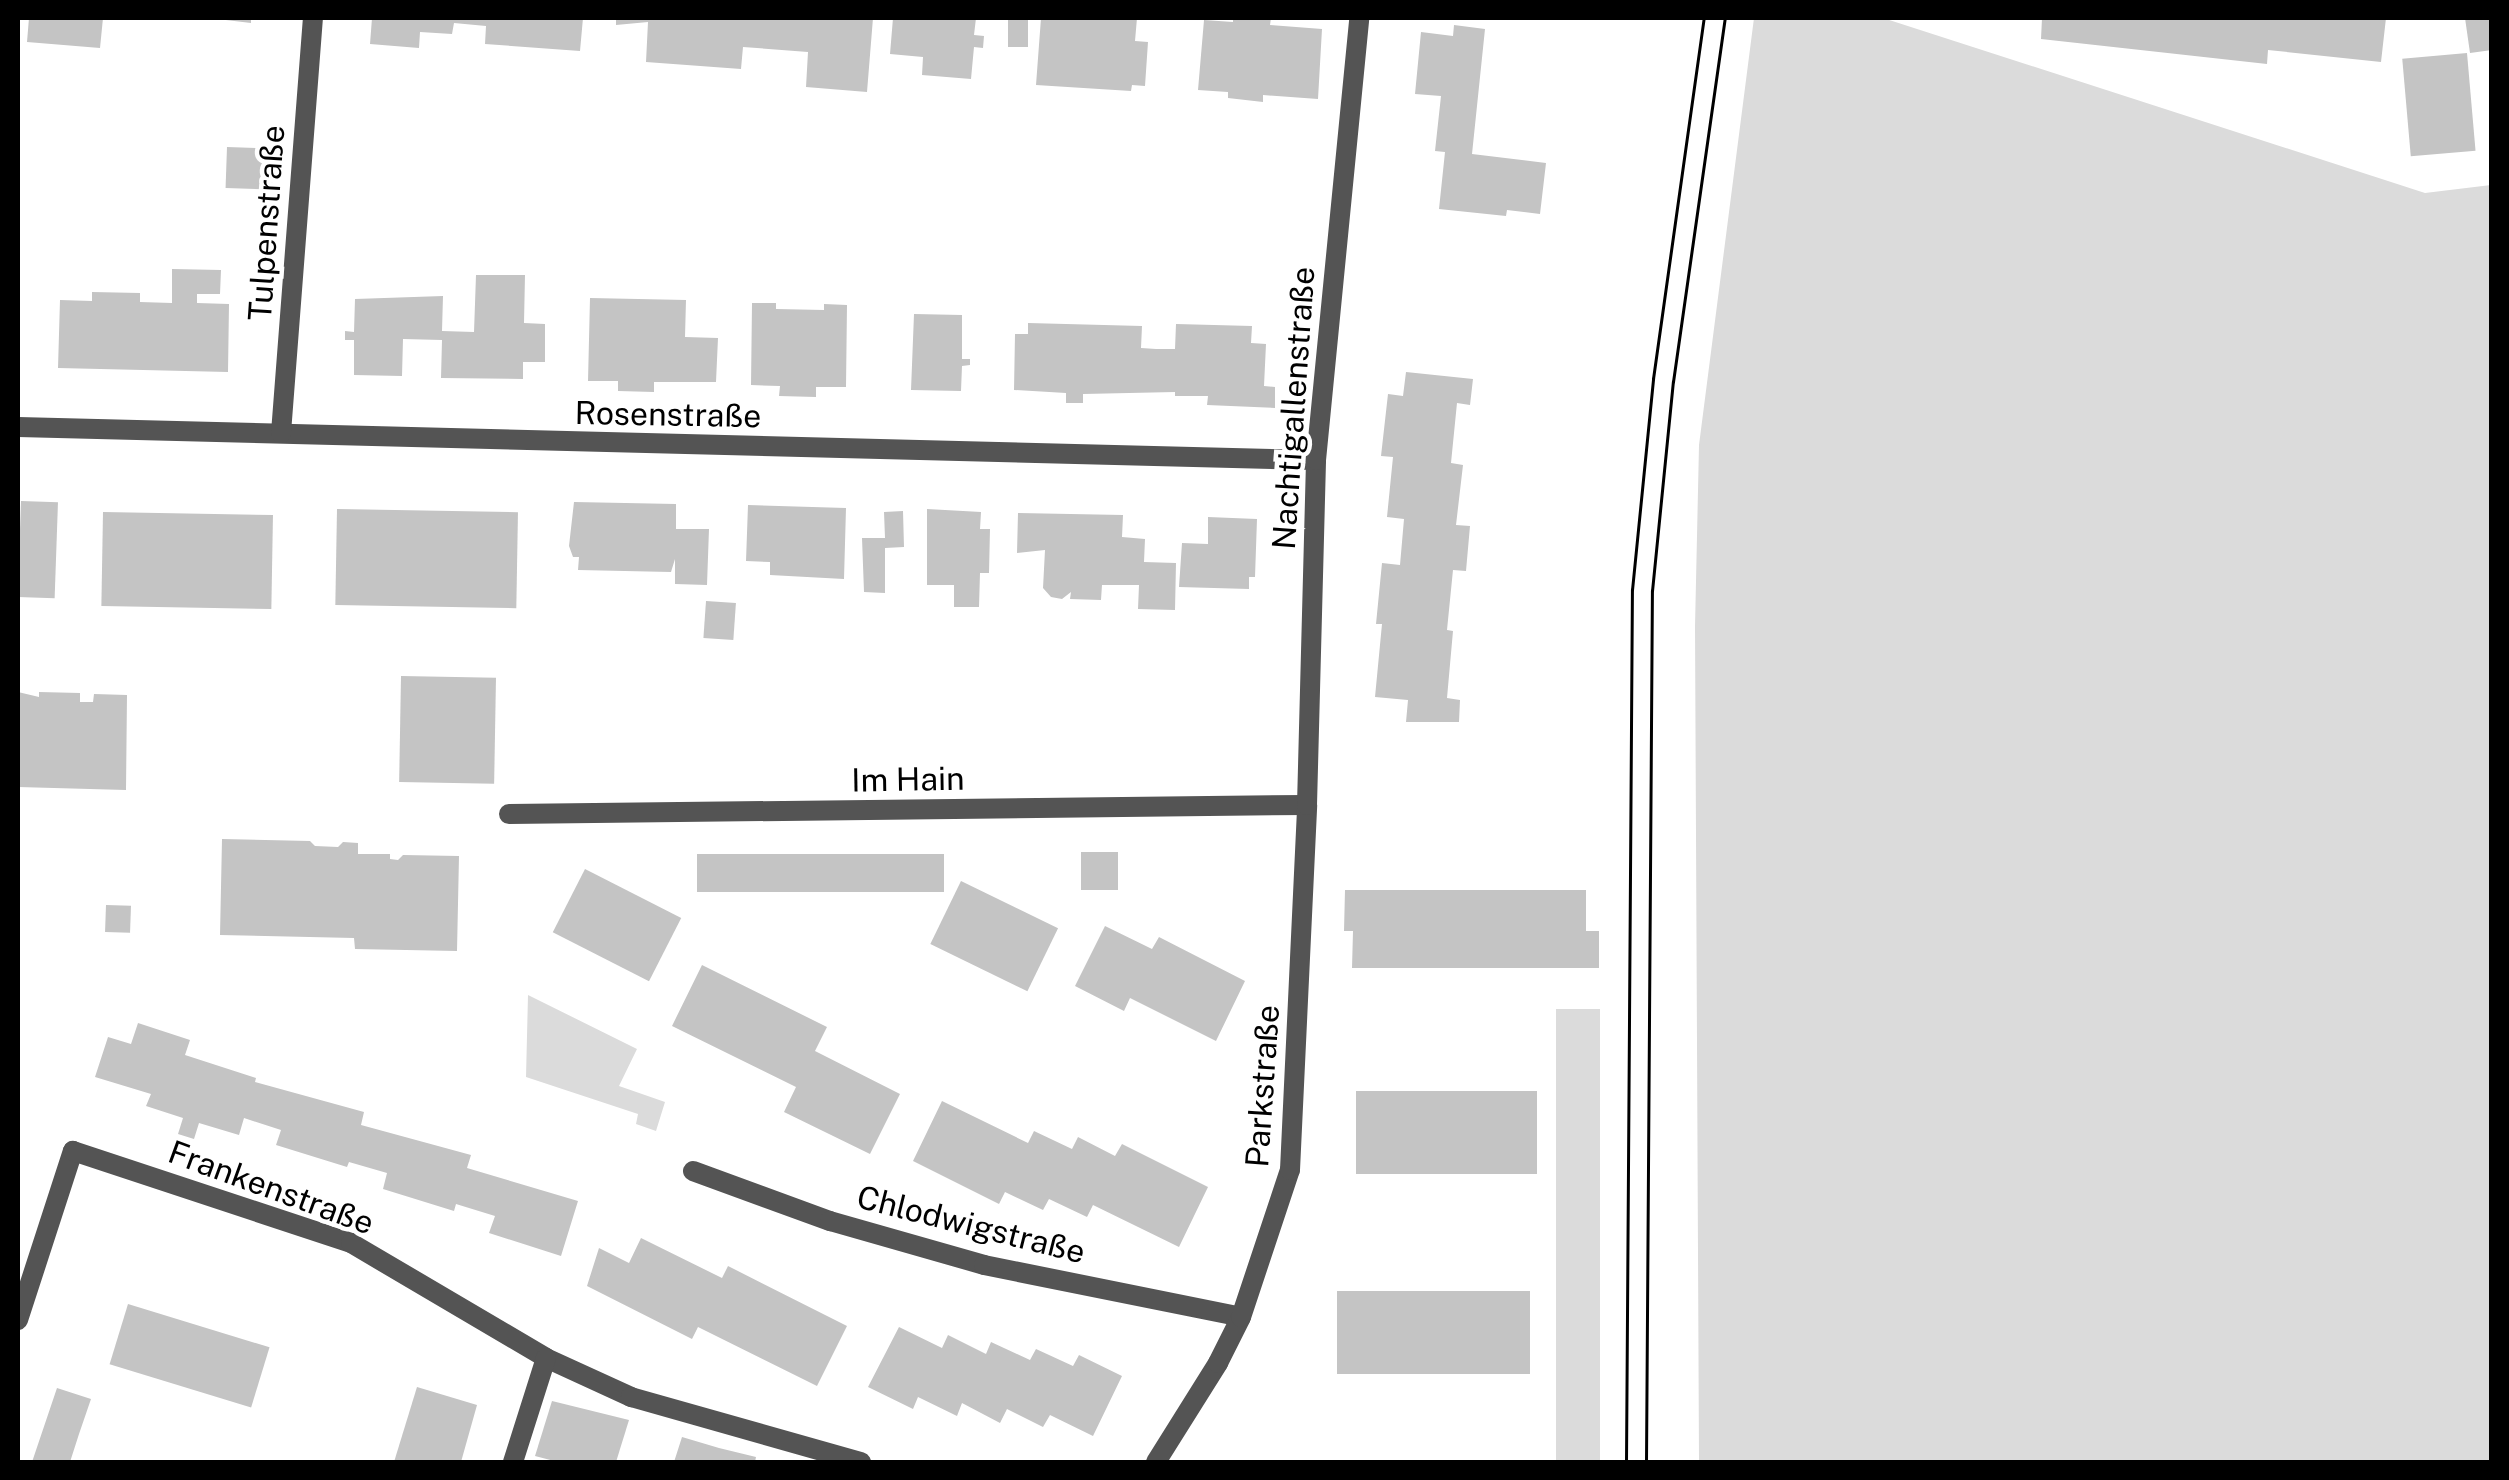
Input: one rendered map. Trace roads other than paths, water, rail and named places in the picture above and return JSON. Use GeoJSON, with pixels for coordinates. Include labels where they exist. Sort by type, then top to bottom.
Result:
{"type":"FeatureCollection","features":[{"type":"Feature","properties":{"kind":"street","name":"Tulpenstraße"},"geometry":{"type":"LineString","coordinates":[[281,434],[313,18]]}},
{"type":"Feature","properties":{"kind":"street","name":"Nachtigallenstraße"},"geometry":{"type":"LineString","coordinates":[[1307,805],[1316,460],[1358,18]]}},
{"type":"Feature","properties":{"kind":"street","name":"Rosenstraße"},"geometry":{"type":"LineString","coordinates":[[18,427],[1316,460]]}},
{"type":"Feature","properties":{"kind":"street","name":"Im Hain"},"geometry":{"type":"LineString","coordinates":[[510,814],[1307,805]]}},
{"type":"Feature","properties":{"kind":"street","name":"Parkstraße"},"geometry":{"type":"LineString","coordinates":[[1156,1462],[1218,1363],[1240,1317],[1290,1170],[1307,805]]}},
{"type":"Feature","properties":{"kind":"street","name":"Frankenstraße"},"geometry":{"type":"LineString","coordinates":[[18,1320],[73,1151],[351,1243],[546,1358],[632,1397],[861,1462]]}},
{"type":"Feature","properties":{"kind":"street","name":"Chlodwigstraße"},"geometry":{"type":"LineString","coordinates":[[693,1171],[830,1221],[984,1264],[1240,1317]]}},
{"type":"Feature","properties":{"kind":"street"},"geometry":{"type":"LineString","coordinates":[[513,1462],[546,1358]]}},
{"type":"Feature","properties":{"kind":"tram line"},"geometry":{"type":"LineString","coordinates":[[1626,1462],[1632,590],[1653,379],[1704,18]]}},
{"type":"Feature","properties":{"kind":"tram line"},"geometry":{"type":"LineString","coordinates":[[1646,1462],[1652,591],[1673,382],[1725,18]]}}]}
